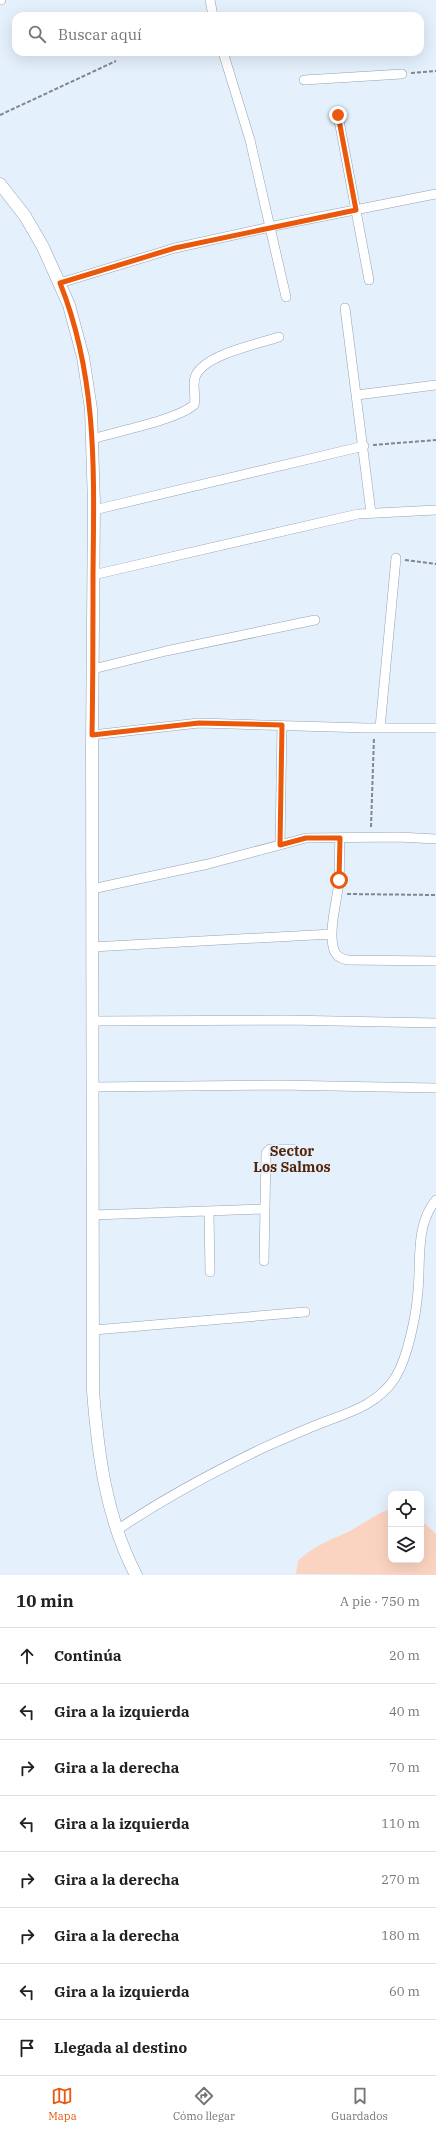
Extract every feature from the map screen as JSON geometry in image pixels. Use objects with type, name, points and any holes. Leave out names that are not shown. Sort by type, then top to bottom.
[{"type":"street","points":[[210,0],[212,12]]},
{"type":"street","points":[[224,56],[250,140],[286,297]]},
{"type":"street","points":[[304,80],[402,74]]},
{"type":"street","points":[[338,115],[369,280]]},
{"type":"street","points":[[0,184],[34,231],[60,283],[75,324],[83,357],[89,395],[94,510],[92,735],[93,1391],[96,1433],[104,1485],[117,1530],[136,1575]]},
{"type":"street","points":[[60,283],[175,248],[270,227],[436,194]]},
{"type":"street","points":[[345,308],[364,446],[371,512]]},
{"type":"street","points":[[92,438],[188,410],[194,405],[195,376],[200,369],[219,357],[279,337]]},
{"type":"street","points":[[357,395],[436,385]]},
{"type":"street","points":[[94,510],[364,446]]},
{"type":"street","points":[[93,575],[292,527],[371,512],[436,510]]},
{"type":"street","points":[[377,728],[396,558]]},
{"type":"street","points":[[93,669],[166,651],[315,620]]},
{"type":"street","points":[[92,735],[199,723],[377,728],[436,728]]},
{"type":"street","points":[[280,845],[282,725]]},
{"type":"street","points":[[92,889],[208,864],[306,838],[370,837],[436,839]]},
{"type":"street","points":[[340,838],[337,894],[332,934],[334,950],[340,958],[348,960],[436,961]]},
{"type":"street","points":[[92,947],[332,934]]},
{"type":"street","points":[[93,1021],[286,1020],[436,1023]]},
{"type":"street","points":[[93,1087],[279,1084],[436,1088]]},
{"type":"street","points":[[264,1262],[266,1153],[270,1150],[295,1149]]},
{"type":"street","points":[[117,1530],[168,1498],[240,1460],[284,1439],[364,1407],[388,1386],[395,1378],[402,1362],[410,1336],[418,1292],[423,1226],[427,1214],[436,1200]]},
{"type":"street","points":[[93,1215],[264,1209]]},
{"type":"street","points":[[209,1211],[210,1272]]},
{"type":"street","points":[[94,1330],[305,1312]]},
{"type":"path","points":[[0,115],[116,60]]},
{"type":"path","points":[[402,74],[436,71]]},
{"type":"path","points":[[364,446],[436,440]]},
{"type":"path","points":[[396,558],[436,564]]},
{"type":"path","points":[[370,837],[377,728]]},
{"type":"path","points":[[337,894],[436,895]]},
{"type":"shaded area","points":[[388,1510],[388,1563],[424,1563],[424,1523],[436,1534],[436,1575],[296,1574],[298,1561],[312,1550]]},
{"type":"district","name":"Sector Los Salmos","points":[[292,1160]]},
{"type":"route","points":[[338,115],[356,210],[175,248],[60,283],[75,324],[86,372],[91,409],[94,504],[92,735],[199,723],[282,725],[280,845],[306,838],[340,838],[339,880]]}]
